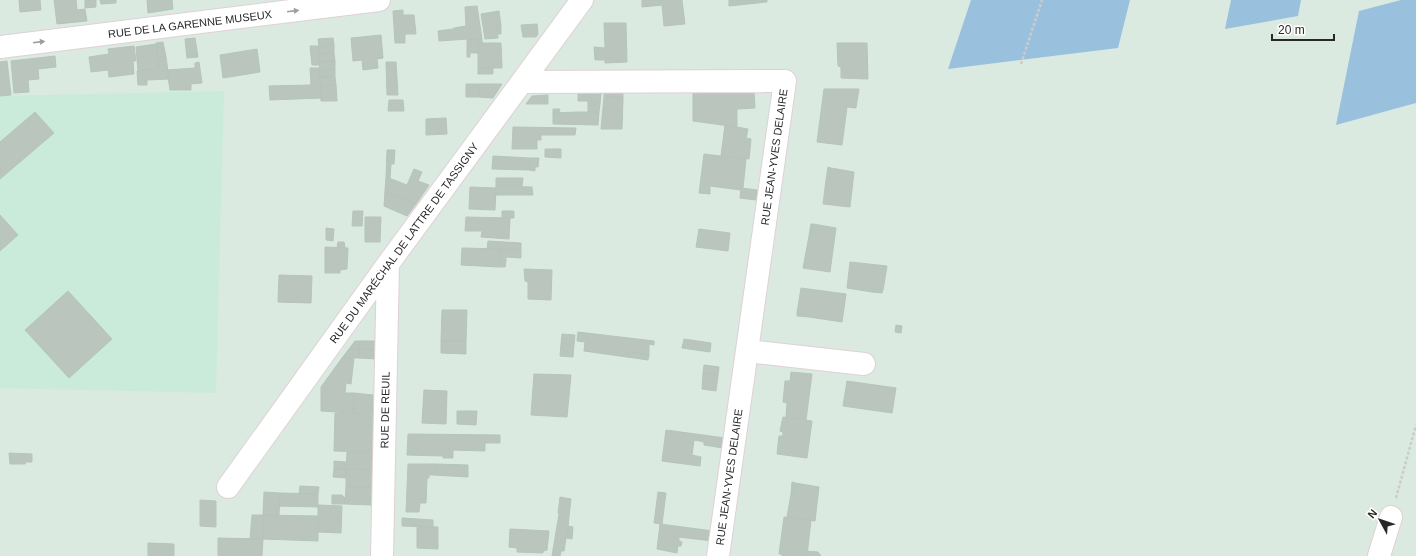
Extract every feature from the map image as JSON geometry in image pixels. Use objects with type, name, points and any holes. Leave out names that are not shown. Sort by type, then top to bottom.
[{"type":"street","name":"RUE DE LA GARENNE MUSEUX","points":[[0,47],[379,0]]},
{"type":"street","name":"RUE DU MARÉCHAL DE LATTRE DE TASSIGNY","points":[[228,487],[388,264],[582,0]]},
{"type":"street","name":"RUE JEAN-YVES DELAIRE","points":[[522,82],[784,81],[718,556]]},
{"type":"street","name":"RUE DE REUIL","points":[[382,556],[388,264]]},
{"type":"street","points":[[747,351],[864,364]]},
{"type":"street","points":[[1379,556],[1391,517]]},
{"type":"path","points":[[1021,64],[1042,0]]},
{"type":"path","points":[[1391,517],[1416,425]]},
{"type":"shaded area","points":[[971,0],[1130,0],[1118,48],[948,69]]},
{"type":"shaded area","points":[[1231,0],[1301,0],[1298,16],[1225,29]]},
{"type":"shaded area","points":[[1401,0],[1416,0],[1416,103],[1336,125],[1359,11]]},
{"type":"shaded area","points":[[224,91],[216,393],[0,388],[0,96]]},
{"type":"building","points":[[19,0],[40,0],[41,10],[20,12]]},
{"type":"building","points":[[54,0],[76,0],[77,10],[85,9],[87,21],[57,24]]},
{"type":"building","points":[[85,0],[96,0],[96,7],[85,8]]},
{"type":"building","points":[[100,0],[116,0],[116,3],[101,4]]},
{"type":"building","points":[[147,0],[172,0],[173,9],[148,13]]},
{"type":"building","points":[[642,0],[682,0],[685,24],[664,26],[662,5],[642,7]]},
{"type":"building","points":[[729,0],[767,0],[767,2],[729,6]]},
{"type":"building","points":[[477,6],[482,39],[439,41],[438,31],[466,26],[465,7]]},
{"type":"building","points":[[403,10],[403,15],[414,15],[416,34],[405,34],[405,43],[395,43],[393,11]]},
{"type":"building","points":[[499,11],[501,26],[497,26],[498,38],[485,39],[481,14]]},
{"type":"building","points":[[604,23],[626,23],[627,62],[605,63],[605,60],[595,60],[594,47],[605,48]]},
{"type":"building","points":[[537,24],[538,34],[536,37],[523,37],[521,25]]},
{"type":"building","points":[[497,26],[501,26],[501,34],[498,34]]},
{"type":"building","points":[[381,35],[383,58],[377,59],[378,68],[363,70],[362,60],[353,61],[351,38]]},
{"type":"building","points":[[195,38],[198,57],[187,58],[185,39]]},
{"type":"building","points":[[333,38],[334,45],[319,47],[318,39]]},
{"type":"building","points":[[482,39],[482,43],[478,43],[478,53],[470,53],[470,57],[467,57],[467,40]]},
{"type":"building","points":[[163,42],[166,57],[158,57],[156,43]]},
{"type":"building","points":[[478,43],[501,43],[502,68],[478,68]]},
{"type":"building","points":[[837,43],[867,43],[868,79],[841,78],[841,67],[838,66]]},
{"type":"building","points":[[156,44],[159,69],[138,71],[136,47]]},
{"type":"building","points":[[334,45],[334,53],[319,54],[319,47]]},
{"type":"building","points":[[134,46],[136,61],[133,61],[134,74],[109,77],[108,70],[91,72],[89,57],[109,54],[108,49]]},
{"type":"building","points":[[310,46],[319,46],[320,65],[312,65]]},
{"type":"building","points":[[257,49],[260,72],[223,78],[220,55]]},
{"type":"building","points":[[334,53],[335,61],[319,62],[319,54]]},
{"type":"building","points":[[55,56],[56,67],[38,69],[39,79],[28,80],[29,92],[14,93],[11,61]]},
{"type":"building","points":[[158,57],[166,57],[169,79],[147,80],[147,85],[138,85],[137,71],[159,69]]},
{"type":"building","points":[[7,61],[11,95],[0,96],[0,62]]},
{"type":"building","points":[[335,61],[335,69],[320,70],[319,62]]},
{"type":"building","points":[[199,62],[202,83],[191,84],[191,90],[170,90],[167,70],[195,68],[195,63]]},
{"type":"building","points":[[386,62],[396,62],[398,95],[387,95]]},
{"type":"building","points":[[310,68],[320,68],[321,98],[270,100],[269,86],[311,85]]},
{"type":"building","points":[[478,68],[493,68],[493,74],[478,74]]},
{"type":"building","points":[[335,69],[335,77],[320,77],[320,70]]},
{"type":"building","points":[[320,77],[335,77],[336,85],[320,86]]},
{"type":"building","points":[[466,84],[479,84],[479,97],[466,97]]},
{"type":"building","points":[[479,84],[502,84],[493,98],[479,97]]},
{"type":"building","points":[[336,85],[337,101],[321,101],[320,86]]},
{"type":"building","points":[[824,89],[859,89],[856,108],[847,107],[842,145],[817,142]]},
{"type":"building","points":[[754,91],[755,108],[737,109],[737,127],[693,121],[693,92]]},
{"type":"building","points":[[604,92],[616,93],[615,97],[604,97]]},
{"type":"building","points":[[601,93],[600,104],[588,104],[588,101],[578,101],[578,94]]},
{"type":"building","points":[[616,93],[623,93],[623,98],[615,97]]},
{"type":"building","points":[[548,95],[548,104],[526,104],[532,96]]},
{"type":"building","points":[[604,97],[623,98],[622,129],[601,129]]},
{"type":"building","points":[[389,100],[403,100],[404,111],[388,111]]},
{"type":"building","points":[[588,104],[600,104],[599,112],[588,112]]},
{"type":"building","points":[[553,109],[560,109],[559,113],[553,113]]},
{"type":"building","points":[[35,112],[54,133],[0,179],[0,142]]},
{"type":"building","points":[[599,112],[598,125],[553,124],[553,113]]},
{"type":"building","points":[[446,118],[447,134],[426,135],[426,119]]},
{"type":"building","points":[[725,125],[748,129],[746,138],[751,139],[749,159],[721,156]]},
{"type":"building","points":[[513,127],[576,128],[575,135],[541,135],[541,140],[537,140],[537,149],[512,149]]},
{"type":"building","points":[[545,149],[561,149],[561,158],[545,157]]},
{"type":"building","points":[[387,150],[395,150],[394,164],[391,164],[390,179],[386,177]]},
{"type":"building","points":[[704,154],[746,159],[743,188],[741,188],[741,190],[710,186],[710,194],[699,193]]},
{"type":"building","points":[[493,156],[530,158],[529,170],[492,169]]},
{"type":"building","points":[[530,158],[539,158],[538,167],[535,167],[535,171],[529,170]]},
{"type":"building","points":[[828,167],[831,168],[830,180],[826,180]]},
{"type":"building","points":[[831,168],[854,172],[850,207],[823,204],[826,180],[830,180]]},
{"type":"building","points":[[414,169],[422,172],[418,181],[429,185],[416,204],[385,191],[386,177],[407,185]]},
{"type":"building","points":[[496,178],[523,178],[522,186],[496,186]]},
{"type":"building","points":[[496,186],[532,187],[533,195],[495,195]]},
{"type":"building","points":[[470,187],[496,188],[495,210],[469,209]]},
{"type":"building","points":[[741,188],[757,190],[756,200],[740,198]]},
{"type":"building","points":[[385,191],[416,204],[407,216],[384,206]]},
{"type":"building","points":[[353,211],[363,211],[362,226],[352,226]]},
{"type":"building","points":[[502,211],[514,211],[514,218],[502,218]]},
{"type":"building","points":[[0,215],[18,235],[0,251]]},
{"type":"building","points":[[365,217],[381,217],[380,242],[365,242]]},
{"type":"building","points":[[466,217],[510,218],[509,239],[481,237],[482,231],[465,231]]},
{"type":"building","points":[[811,224],[813,224],[811,236],[809,236]]},
{"type":"building","points":[[813,224],[836,228],[830,272],[803,268],[809,236],[811,236]]},
{"type":"building","points":[[326,228],[334,229],[333,241],[326,240]]},
{"type":"building","points":[[699,229],[730,233],[728,251],[696,247]]},
{"type":"building","points":[[488,241],[521,243],[521,250],[487,249]]},
{"type":"building","points":[[338,242],[344,242],[345,248],[337,248]]},
{"type":"building","points":[[325,247],[348,248],[347,269],[340,270],[340,273],[325,273]]},
{"type":"building","points":[[462,248],[500,249],[499,267],[461,265]]},
{"type":"building","points":[[500,249],[521,250],[521,258],[506,257],[506,261],[500,261]]},
{"type":"building","points":[[500,261],[506,261],[505,267],[499,267]]},
{"type":"building","points":[[850,262],[887,266],[883,290],[872,289],[872,292],[847,288]]},
{"type":"building","points":[[524,269],[552,270],[551,300],[528,299],[528,282],[525,281]]},
{"type":"building","points":[[279,275],[312,276],[311,303],[278,302]]},
{"type":"building","points":[[801,288],[846,294],[842,322],[809,317],[810,315],[797,313]]},
{"type":"building","points":[[872,289],[883,290],[882,293],[872,292]]},
{"type":"building","points":[[68,291],[112,339],[69,378],[25,330]]},
{"type":"building","points":[[442,310],[467,310],[466,341],[441,341]]},
{"type":"building","points":[[797,313],[810,315],[809,317],[797,316]]},
{"type":"building","points":[[896,325],[902,326],[901,333],[895,332]]},
{"type":"building","points":[[578,332],[654,341],[654,345],[649,344],[649,355],[628,351],[627,357],[584,351],[585,342],[577,341]]},
{"type":"building","points":[[562,334],[575,335],[574,344],[561,344]]},
{"type":"building","points":[[684,339],[711,343],[710,352],[682,348]]},
{"type":"building","points":[[355,341],[359,341],[359,349],[349,349]]},
{"type":"building","points":[[359,341],[378,341],[377,350],[359,349]]},
{"type":"building","points":[[441,341],[466,341],[466,354],[441,353]]},
{"type":"building","points":[[561,344],[574,344],[573,357],[560,356]]},
{"type":"building","points":[[349,349],[359,349],[359,358],[342,358]]},
{"type":"building","points":[[359,349],[377,350],[377,359],[359,358]]},
{"type":"building","points":[[628,351],[649,355],[648,360],[627,357]]},
{"type":"building","points":[[342,358],[354,358],[351,384],[346,383],[345,393],[354,393],[353,413],[321,411],[321,387]]},
{"type":"building","points":[[704,365],[719,367],[718,375],[703,373]]},
{"type":"building","points":[[791,372],[812,374],[806,420],[786,417],[787,403],[783,402],[785,381],[790,381]]},
{"type":"building","points":[[703,373],[718,375],[716,391],[702,389]]},
{"type":"building","points":[[534,374],[571,375],[567,417],[531,415]]},
{"type":"building","points":[[847,381],[896,388],[892,413],[843,406]]},
{"type":"building","points":[[424,390],[447,391],[446,424],[422,423]]},
{"type":"building","points":[[354,393],[373,395],[373,413],[353,413]]},
{"type":"building","points":[[457,411],[477,411],[476,425],[457,424]]},
{"type":"building","points":[[335,413],[376,414],[374,452],[334,451]]},
{"type":"building","points":[[783,417],[812,421],[807,458],[777,454],[779,436],[783,436],[783,432],[780,431]]},
{"type":"building","points":[[666,430],[725,438],[723,448],[704,445],[704,442],[694,440],[692,455],[701,457],[700,466],[662,461]]},
{"type":"building","points":[[408,434],[500,435],[500,443],[485,443],[485,451],[453,450],[453,458],[443,458],[443,456],[407,455]]},
{"type":"building","points":[[347,452],[374,452],[374,470],[346,469]]},
{"type":"building","points":[[9,453],[32,454],[32,462],[26,462],[25,464],[10,464]]},
{"type":"building","points":[[334,461],[346,462],[346,469],[334,469]]},
{"type":"building","points":[[408,464],[435,464],[434,475],[429,475],[429,478],[427,478],[426,503],[420,503],[419,512],[406,512]]},
{"type":"building","points":[[435,464],[468,465],[468,477],[434,475]]},
{"type":"building","points":[[334,469],[346,469],[346,478],[333,477]]},
{"type":"building","points":[[346,469],[374,470],[373,487],[346,487]]},
{"type":"building","points":[[792,482],[795,483],[794,494],[791,494]]},
{"type":"building","points":[[795,483],[819,487],[815,521],[787,517],[791,494],[794,494]]},
{"type":"building","points":[[300,486],[319,487],[318,494],[299,494]]},
{"type":"building","points":[[346,487],[373,487],[372,505],[345,504]]},
{"type":"building","points":[[264,492],[280,493],[279,515],[263,515]]},
{"type":"building","points":[[658,492],[666,493],[662,524],[654,523]]},
{"type":"building","points":[[280,493],[318,494],[318,507],[279,506]]},
{"type":"building","points":[[332,495],[342,495],[345,498],[345,504],[332,504]]},
{"type":"building","points":[[560,497],[571,499],[568,526],[564,551],[561,551],[560,556],[552,556],[559,514]]},
{"type":"building","points":[[200,500],[216,501],[216,527],[200,526]]},
{"type":"building","points":[[318,505],[342,506],[341,533],[318,532]]},
{"type":"building","points":[[252,515],[263,515],[263,539],[250,539]]},
{"type":"building","points":[[263,515],[318,516],[318,541],[263,539]]},
{"type":"building","points":[[784,517],[811,520],[807,556],[782,556],[782,554],[779,554]]},
{"type":"building","points":[[402,518],[433,520],[433,527],[402,526]]},
{"type":"building","points":[[660,524],[713,531],[712,541],[679,537],[679,541],[682,542],[681,546],[678,546],[677,553],[657,549]]},
{"type":"building","points":[[417,526],[438,527],[438,549],[417,548]]},
{"type":"building","points":[[568,526],[573,527],[572,539],[566,538]]},
{"type":"building","points":[[510,529],[549,531],[547,550],[543,551],[543,553],[517,552],[517,548],[509,547]]},
{"type":"building","points":[[218,538],[263,539],[262,556],[218,556]]},
{"type":"building","points":[[148,543],[174,544],[174,556],[148,556]]},
{"type":"building","points":[[807,551],[818,552],[821,556],[807,556]]}]
